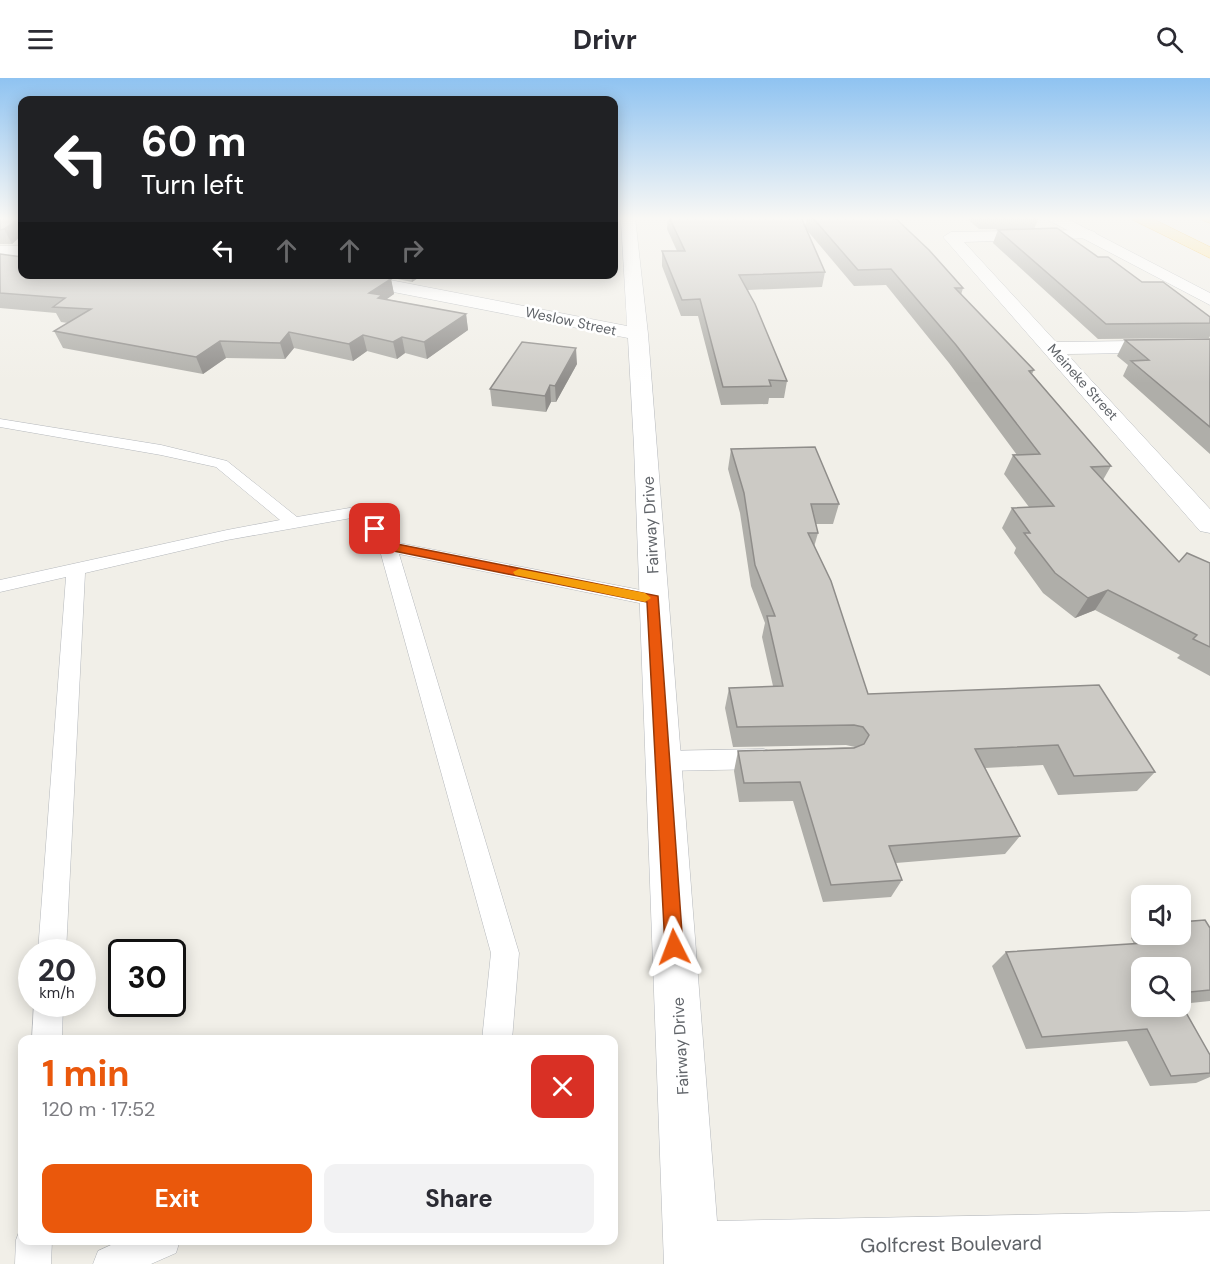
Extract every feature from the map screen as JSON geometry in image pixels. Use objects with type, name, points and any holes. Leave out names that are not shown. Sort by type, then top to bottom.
[{"type":"street","name":"Fairway Drive","points":[[633,272],[692,1256]]},
{"type":"street","name":"Meineke Street","points":[[984,272],[1210,525]]},
{"type":"street","points":[[1159,272],[1210,300]]},
{"type":"street","name":"Weslow Street","points":[[355,279],[638,334]]},
{"type":"street","points":[[1053,348],[1210,346]]},
{"type":"street","name":"Golfcrest Boulevard","points":[[692,1256],[1210,1239]]},
{"type":"lane","points":[[0,423],[161,450],[221,464],[294,523]]},
{"type":"lane","points":[[0,586],[227,535],[361,511],[388,546],[505,953],[498,1035]]},
{"type":"lane","points":[[388,546],[654,599]]},
{"type":"lane","points":[[53,939],[76,569]]},
{"type":"lane","points":[[663,761],[789,758]]},
{"type":"lane","points":[[47,1035],[48,1017]]},
{"type":"lane","points":[[33,1264],[34,1245]]},
{"type":"lane","points":[[111,1264],[152,1245]]},
{"type":"building","points":[[0,272],[18,272],[18,279],[391,279],[369,293],[382,295],[378,298],[466,314],[424,342],[402,337],[393,342],[363,335],[349,344],[289,332],[280,343],[220,341],[196,357],[54,331],[91,309],[53,307],[65,298],[0,293]]},
{"type":"building","points":[[671,272],[815,272],[739,275],[755,304],[787,381],[769,380],[771,386],[723,387],[700,299],[682,300]]},
{"type":"building","points":[[894,272],[949,272],[963,288],[955,288],[1034,370],[1029,371],[1111,466],[1091,467],[1179,562],[1187,553],[1210,563],[1210,647],[1193,639],[1197,635],[1108,590],[1088,598],[1055,573],[1024,533],[1030,533],[1012,508],[1054,506],[1013,455],[1040,454],[956,345]]},
{"type":"building","points":[[1047,272],[1129,272],[1142,282],[1163,282],[1210,317],[1210,323],[1106,324]]},
{"type":"building","points":[[1210,339],[1210,427],[1131,361],[1149,360],[1125,340]]},
{"type":"building","points":[[522,342],[576,348],[555,386],[550,385],[545,396],[490,389]]},
{"type":"building","points":[[815,447],[839,504],[811,504],[818,533],[808,533],[831,581],[868,694],[1099,685],[1155,772],[1074,776],[1058,745],[975,749],[1020,836],[889,846],[902,880],[831,885],[800,782],[744,783],[738,751],[854,748],[864,744],[869,735],[863,727],[854,725],[737,727],[729,688],[783,686],[767,616],[775,616],[755,565],[744,493],[731,449]]},
{"type":"building","points":[[1205,920],[1210,928],[1210,990],[1191,992],[1191,957],[1131,957],[1131,1017],[1188,1017],[1210,1055],[1210,1073],[1171,1076],[1147,1029],[1042,1037],[1006,952],[1131,944],[1191,945],[1191,921]]},
{"type":"slow traffic","points":[[519,572],[645,598]]},
{"type":"route","points":[[375,529],[388,546],[654,599],[674,947]]}]
